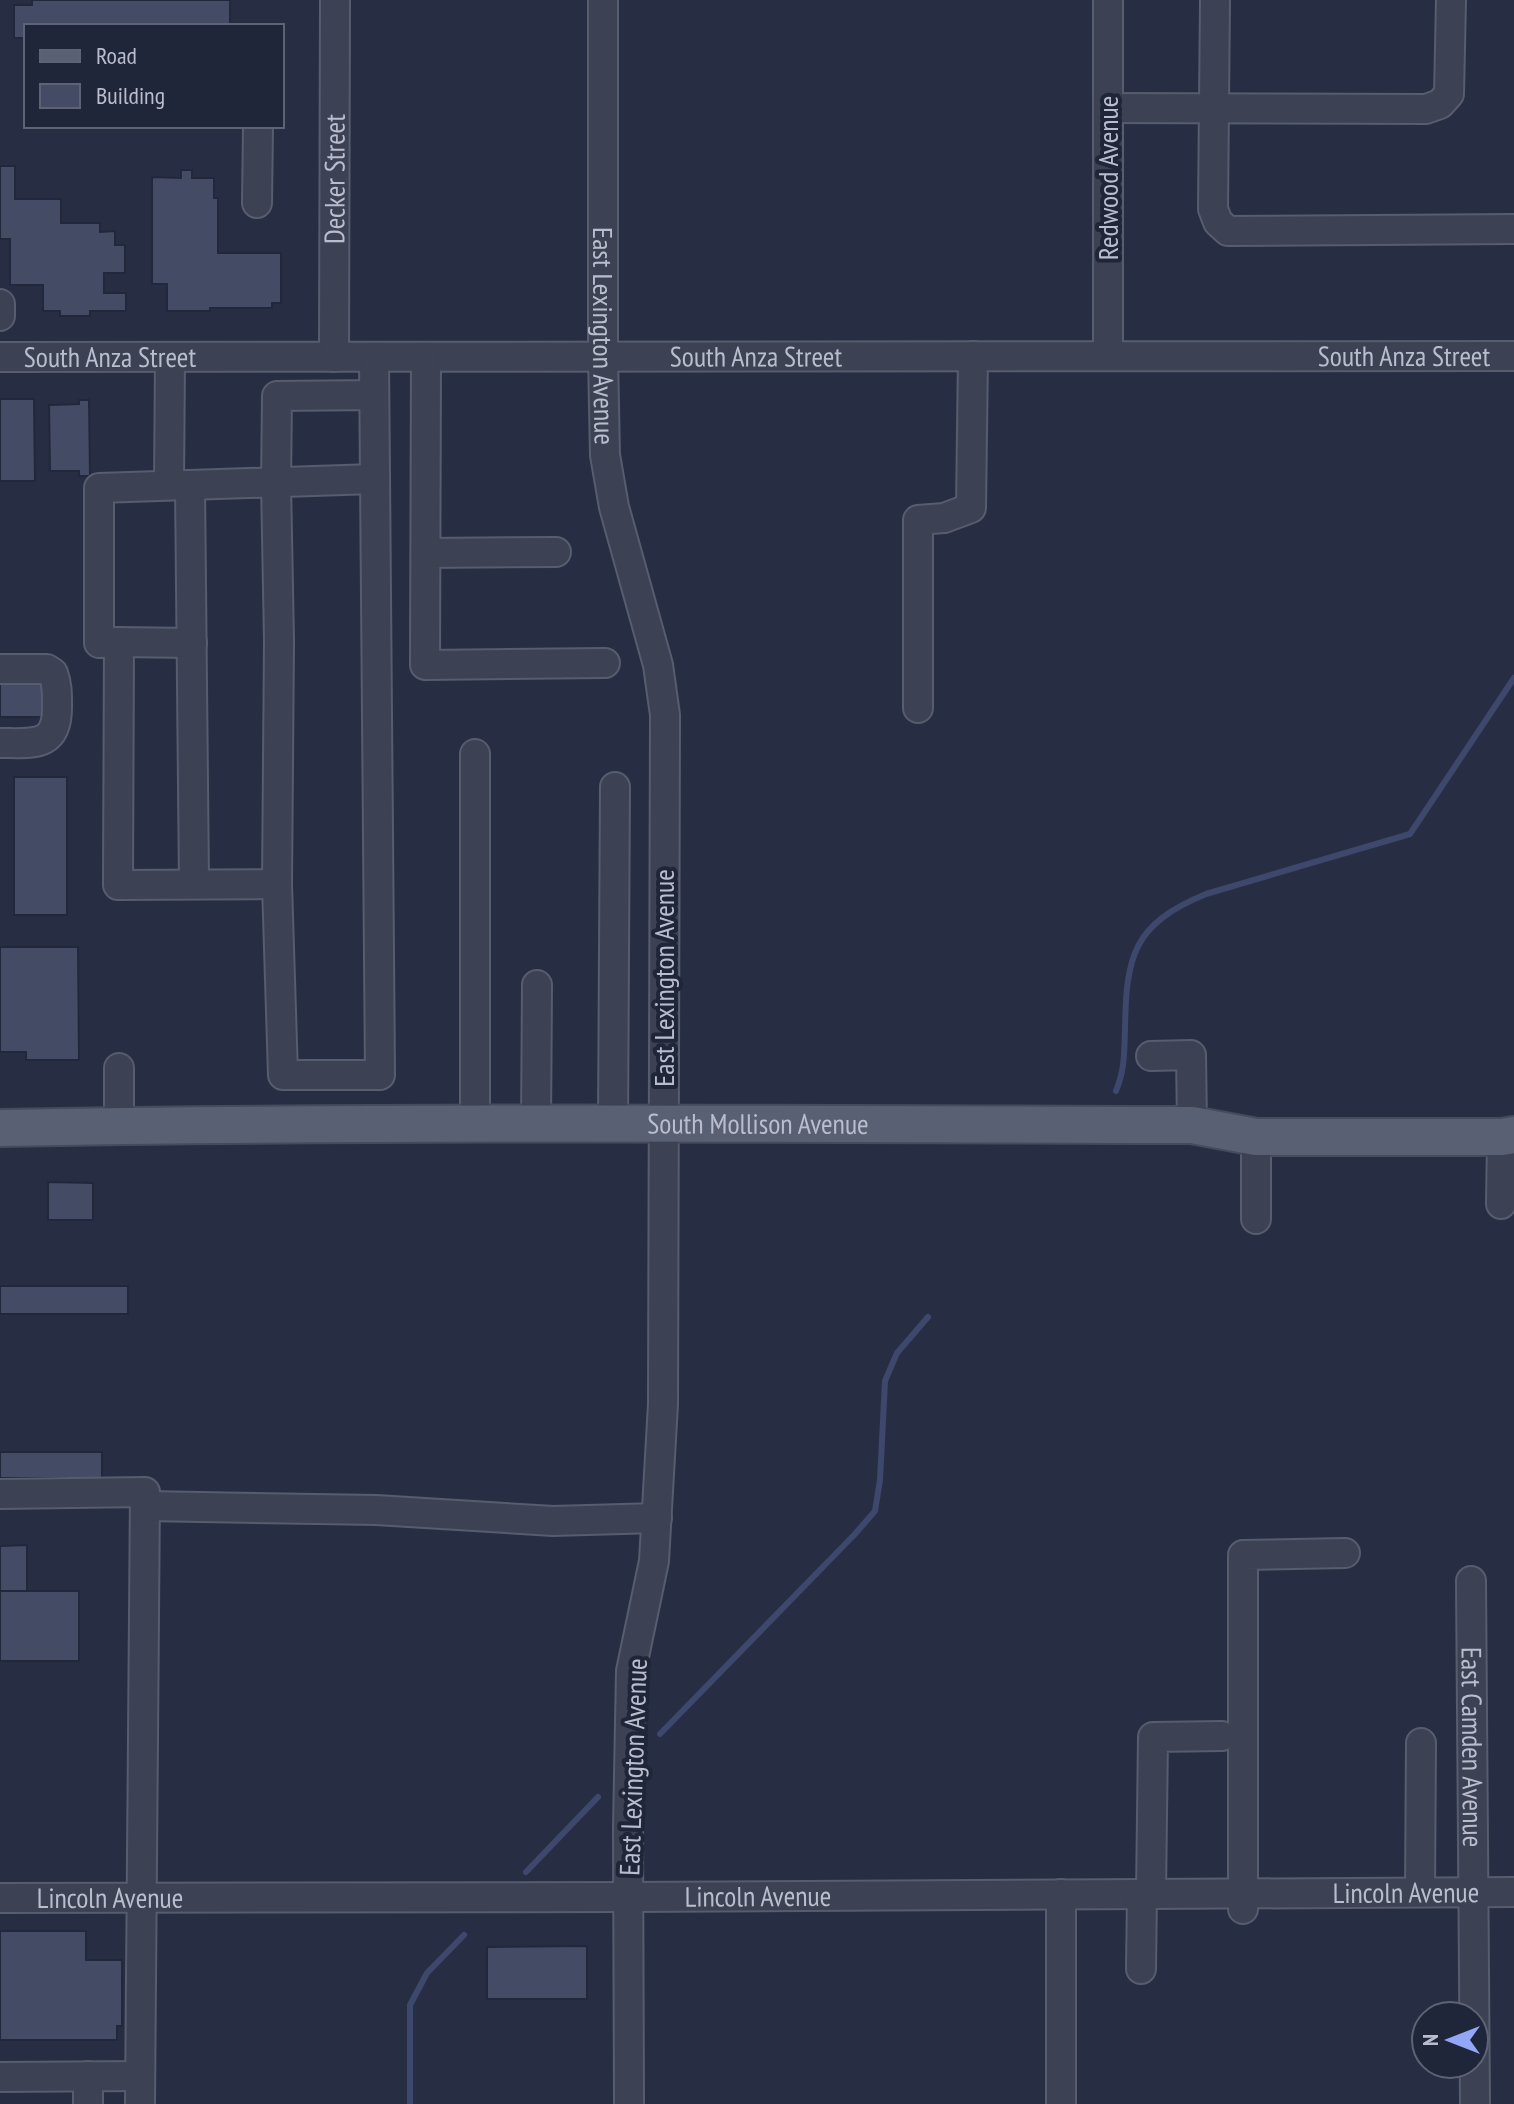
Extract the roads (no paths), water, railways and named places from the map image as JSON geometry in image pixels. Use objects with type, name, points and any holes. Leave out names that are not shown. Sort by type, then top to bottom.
[{"type":"main road","name":"South Mollison Avenue","points":[[0,1128],[613,1123],[1192,1125],[1256,1137],[1508,1136]]},
{"type":"street","name":"Decker Street","points":[[334,357],[335,0]]},
{"type":"street","name":"East Lexington Avenue","points":[[603,0],[605,455],[614,507],[658,665],[665,715],[663,1404],[654,1561],[631,1671],[629,2104]]},
{"type":"street","name":"Redwood Avenue","points":[[1108,0],[1108,356]]},
{"type":"street","points":[[1215,0],[1213,209],[1218,222],[1228,231],[1514,229]]},
{"type":"street","points":[[1108,108],[1426,109],[1440,104],[1449,94],[1451,0]]},
{"type":"street","points":[[257,203],[258,128]]},
{"type":"street","points":[[0,304],[0,316]]},
{"type":"street","points":[[918,708],[918,520],[944,518],[971,508],[973,356]]},
{"type":"street","name":"South Anza Street","points":[[0,357],[1514,356]]},
{"type":"street","points":[[170,357],[192,643],[194,884]]},
{"type":"street","points":[[374,357],[380,1075],[283,1075],[277,884],[277,396],[374,395]]},
{"type":"street","points":[[426,357],[425,665],[605,663]]},
{"type":"street","points":[[192,643],[99,643],[99,488],[374,479]]},
{"type":"street","points":[[426,553],[556,552]]},
{"type":"street","points":[[119,642],[118,885],[277,884]]},
{"type":"street","points":[[0,669],[47,669],[53,673],[57,683],[57,715],[54,730],[48,737],[28,743],[0,743]]},
{"type":"street","points":[[475,754],[475,1124]]},
{"type":"street","points":[[613,1123],[615,787]]},
{"type":"street","points":[[536,1124],[537,985]]},
{"type":"street","points":[[1151,1056],[1191,1055],[1192,1125]]},
{"type":"street","points":[[119,1068],[119,1126]]},
{"type":"street","points":[[1501,1204],[1508,1136]]},
{"type":"street","points":[[1256,1137],[1256,1219]]},
{"type":"street","points":[[0,1494],[145,1492],[140,2090],[88,2090],[0,2077]]},
{"type":"street","points":[[145,1506],[376,1510],[553,1521],[657,1518]]},
{"type":"street","points":[[1243,1901],[1243,1555],[1345,1553]]},
{"type":"street","name":"East Camden Avenue","points":[[1471,1581],[1475,2104]]},
{"type":"street","points":[[1141,1969],[1153,1737],[1222,1736]]},
{"type":"street","points":[[1420,1892],[1421,1743]]},
{"type":"street","name":"Lincoln Avenue","points":[[0,1898],[1146,1894],[1243,1901],[1420,1892],[1514,1892]]},
{"type":"street","points":[[1061,1894],[1061,2103]]},
{"type":"waterway","points":[[1116,1091],[1124,1061],[1126,1004],[1132,962],[1138,946],[1149,931],[1182,905],[1206,894],[1410,834],[1514,678]]},
{"type":"waterway","points":[[660,1734],[875,1511],[880,1480],[885,1381],[897,1353],[928,1317]]},
{"type":"waterway","points":[[526,1872],[598,1797]]},
{"type":"waterway","points":[[410,2104],[410,2005],[427,1973],[464,1935]]}]
